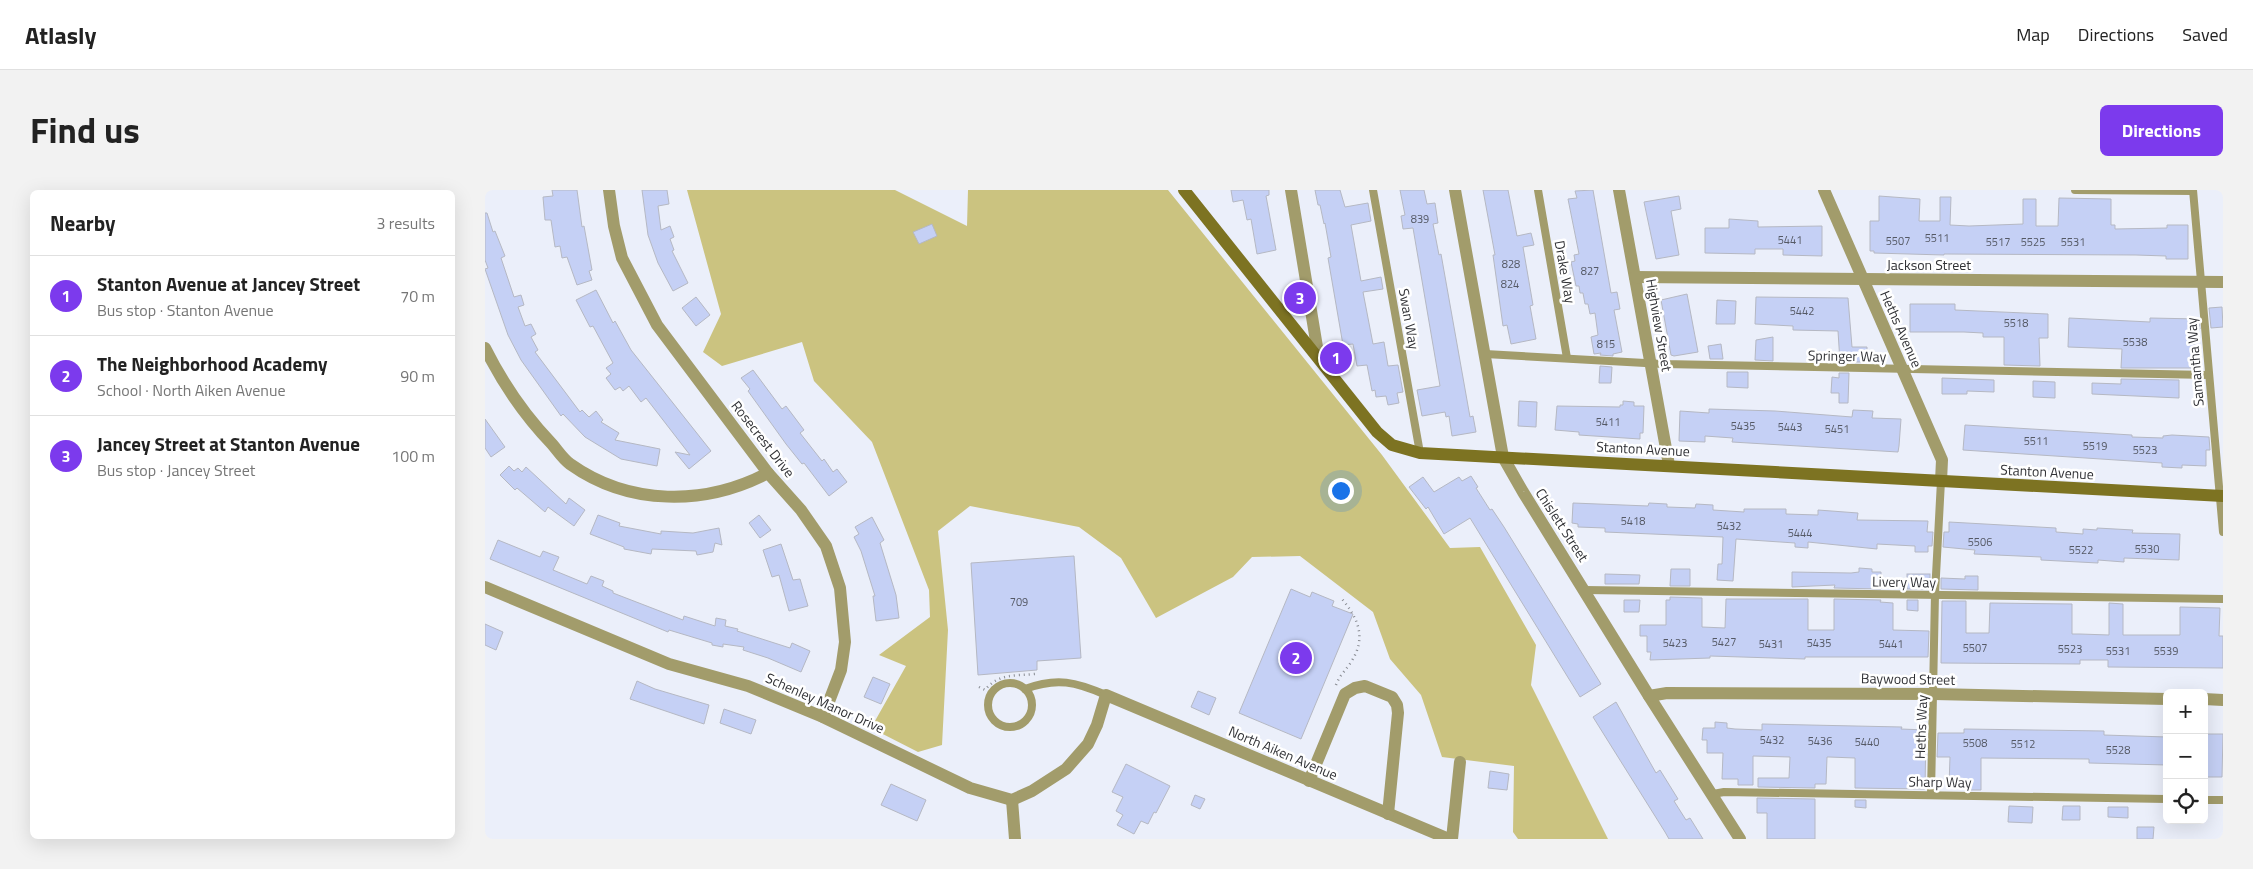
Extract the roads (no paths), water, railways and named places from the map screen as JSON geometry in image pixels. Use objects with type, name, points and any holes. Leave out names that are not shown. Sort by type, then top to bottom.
[{"type":"street","name":"Rosecrest Drive","points":[[609,190],[614,226],[622,258],[657,325],[768,473],[801,510],[826,546],[840,588],[845,642],[841,670],[823,717]]},
{"type":"street","name":"Stanton Avenue","points":[[1184,190],[1377,432],[1392,445],[1420,453],[2221,496]]},
{"type":"street","points":[[1291,190],[1319,359]]},
{"type":"street","name":"Chislett Street","points":[[1455,190],[1503,457],[1649,696],[1740,839]]},
{"type":"street","name":"Highview Street","points":[[1619,190],[1669,465]]},
{"type":"street","name":"Heths Avenue","points":[[1824,190],[1942,460],[1941,482]]},
{"type":"street","name":"Jackson Street","points":[[1635,277],[2223,282]]},
{"type":"street","points":[[485,348],[497,373],[527,419],[569,463],[603,482],[639,494],[669,498],[700,496],[726,490],[750,482],[768,473]]},
{"type":"street","name":"Schenley Manor Drive","points":[[485,587],[669,664],[748,686],[823,717],[970,788],[1012,800]]},
{"type":"street","points":[[1309,781],[1345,694],[1355,688],[1365,686],[1392,697],[1397,705],[1398,713],[1388,814]]},
{"type":"street","name":"Baywood Street","points":[[1649,696],[1667,693],[1934,694],[2163,699]]},
{"type":"street","points":[[1015,839],[1012,800],[1033,791],[1066,769],[1088,744],[1097,725],[1106,696]]},
{"type":"street","name":"North Aiken Avenue","points":[[1106,696],[1450,839],[1460,762]]},
{"type":"street","points":[[2208,699],[2223,700]]},
{"type":"lane","name":"Swan Way","points":[[1373,190],[1420,453]]},
{"type":"lane","name":"Drake Way","points":[[1539,190],[1567,358]]},
{"type":"lane","points":[[2075,190],[2193,190]]},
{"type":"lane","name":"Samantha Way","points":[[2193,190],[2223,532]]},
{"type":"lane","name":"Springer Way","points":[[1485,354],[1650,364],[2209,375]]},
{"type":"lane","name":"Heths Way","points":[[1931,794],[1935,594],[1941,482]]},
{"type":"lane","name":"Livery Way","points":[[1585,590],[2223,599]]},
{"type":"lane","points":[[1025,689],[1030,694],[1032,708],[1026,721],[1020,725],[1007,727],[994,720],[988,707],[992,693],[1004,684],[1012,683],[1025,689],[1039,684],[1059,681],[1089,687],[1106,696]]},
{"type":"lane","name":"Sharp Way","points":[[1713,794],[1724,792],[1931,794],[2163,799]]},
{"type":"lane","points":[[2208,800],[2223,800]]},
{"type":"place","name":"Jancey Street at Stanton Avenue","points":[[1300,298]]},
{"type":"place","name":"Stanton Avenue at Jancey Street","points":[[1336,358]]},
{"type":"place","name":"The Neighborhood Academy","points":[[1296,658]]}]
